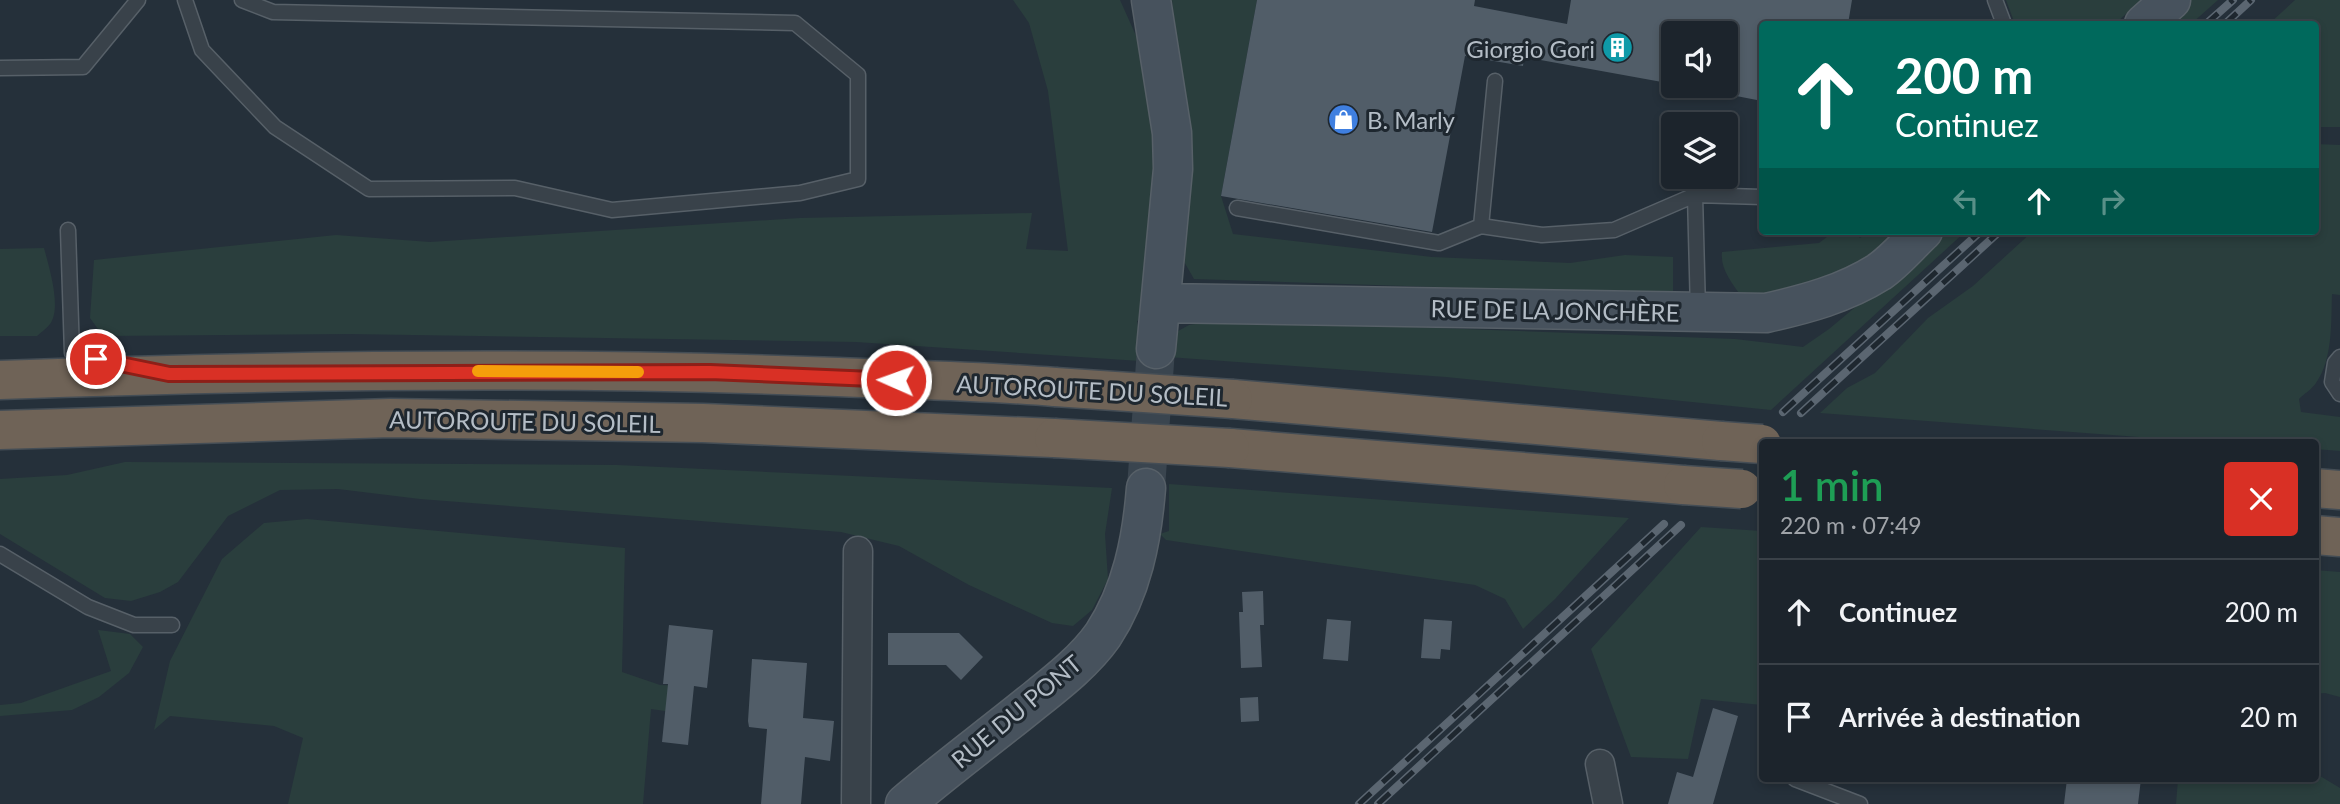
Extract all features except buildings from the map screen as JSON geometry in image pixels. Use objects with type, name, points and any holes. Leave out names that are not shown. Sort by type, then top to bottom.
[{"type":"highway","points":[[0,354],[72,353],[169,374]]},
{"type":"highway","name":"AUTOROUTE DU SOLEIL","points":[[0,380],[169,374],[710,372],[1055,387],[1233,399],[1759,444]]},
{"type":"highway","name":"AUTOROUTE DU SOLEIL","points":[[0,430],[391,418],[703,423],[1230,448],[1752,490]]},
{"type":"highway","points":[[2319,488],[2340,490]]},
{"type":"highway","points":[[2319,535],[2340,537]]},
{"type":"street","points":[[1130,0],[1146,39],[1172,133]]},
{"type":"street","points":[[1151,0],[1172,133],[1172,169],[1156,349]]},
{"type":"street","points":[[2147,21],[2171,0]]},
{"type":"street","name":"RUE DE LA JONCHÈRE","points":[[1162,303],[1766,313],[1808,304],[1842,292],[1881,271],[1919,235]]},
{"type":"street","name":"RUE DU PONT","points":[[905,804],[1064,676],[1102,635],[1123,594],[1134,564],[1142,529],[1146,488]]},
{"type":"street","points":[[856,804],[858,551]]},
{"type":"street","points":[[1600,764],[1608,804]]},
{"type":"lane","points":[[0,68],[83,67],[138,0]]},
{"type":"lane","points":[[185,0],[202,50],[275,127],[369,189],[515,188],[612,210],[800,193],[858,179],[858,75],[795,23],[273,12],[242,0]]},
{"type":"lane","points":[[1995,0],[2003,21]]},
{"type":"lane","points":[[1481,226],[1495,81]]},
{"type":"lane","points":[[1695,195],[1698,312]]},
{"type":"lane","points":[[1237,208],[1439,243],[1481,226],[1542,235],[1614,230],[1695,195],[1759,197]]},
{"type":"lane","points":[[68,230],[72,353]]},
{"type":"lane","points":[[2340,357],[2335,363],[2332,382],[2340,394]]},
{"type":"lane","points":[[0,554],[88,607],[134,625],[172,625]]},
{"type":"lane","points":[[1803,782],[1860,804]]},
{"type":"green space","points":[[1013,0],[1120,0],[1142,49],[1156,154],[1152,229],[1144,267],[1146,317],[1137,321],[1143,354],[1140,361],[856,342],[349,334],[103,336],[90,318],[94,260],[336,235],[430,242],[800,218],[1032,213],[1026,249],[1068,251],[1048,91],[1029,23]]},
{"type":"green space","points":[[1172,0],[1257,0],[1221,196],[1233,234],[1432,257],[1570,263],[1625,255],[1673,257],[1673,295],[1194,279],[1182,258],[1190,150]]},
{"type":"green space","points":[[2006,0],[2141,0],[2118,21],[2014,21]]},
{"type":"green space","points":[[2189,0],[2218,0],[2194,21],[2166,21]]},
{"type":"green space","points":[[2295,0],[2340,0],[2340,127],[2319,127],[2319,21],[2272,21]]},
{"type":"green space","points":[[2319,144],[2340,145],[2340,295],[2332,294],[2326,363],[2314,385],[2299,399],[2301,412],[2340,417],[2340,451],[2319,449],[2319,439],[2166,439],[1820,413],[1847,388],[1875,373],[1928,318],[1973,286],[2029,235],[2319,235]]},
{"type":"green space","points":[[1830,235],[1857,235],[1860,238],[1863,235],[1895,235],[1847,274],[1769,295],[1741,296],[1727,276],[1723,264],[1722,252],[1819,243]]},
{"type":"green space","points":[[1942,235],[1962,235],[1771,410],[1446,377],[1168,357],[1171,335],[1189,325],[1220,320],[1735,339],[1803,347],[1829,329]]},
{"type":"green space","points":[[44,248],[55,298],[50,324],[37,336],[0,336],[0,249]]},
{"type":"green space","points":[[125,462],[617,465],[1112,488],[1105,534],[1108,579],[1092,610],[1073,626],[1052,623],[969,585],[899,546],[841,532],[420,499],[338,489],[280,490],[228,516],[178,582],[160,592],[131,601],[105,598],[0,534],[0,479],[67,475]]},
{"type":"green space","points":[[1169,484],[1629,518],[1555,599],[1523,629],[1505,599],[1475,585],[1166,540],[1160,534],[1169,531]]},
{"type":"green space","points":[[307,519],[625,548],[622,672],[660,685],[689,686],[686,714],[651,709],[643,804],[288,804],[303,738],[274,726],[170,716],[154,730],[170,661],[222,559],[264,523]]},
{"type":"green space","points":[[1701,527],[1759,531],[1759,705],[1701,699],[1688,759],[1631,757],[1591,649]]},
{"type":"green space","points":[[2319,570],[2340,572],[2340,697],[2319,694]]},
{"type":"green space","points":[[98,630],[130,634],[143,647],[129,673],[99,697],[72,710],[0,716],[0,705],[21,703],[111,671]]},
{"type":"green space","points":[[2319,775],[2340,788],[2340,804],[2176,804],[2178,782],[2319,782]]},
{"type":"tunnel","points":[[1146,488],[1156,349]]},
{"type":"railway","points":[[2209,21],[2233,0]]},
{"type":"railway","points":[[2228,21],[2251,0]]},
{"type":"railway","points":[[1783,412],[1977,235]]},
{"type":"railway","points":[[1801,413],[1996,235]]},
{"type":"railway","points":[[1359,804],[1664,524]]},
{"type":"railway","points":[[1378,804],[1681,525]]},
{"type":"slow traffic","points":[[478,371],[638,372]]},
{"type":"place","name":"Giorgio Gori","points":[[1618,48]]},
{"type":"place","name":"B. Marly","points":[[1344,119]]},
{"type":"route","points":[[96,359],[169,374],[407,371],[710,372],[896,380]]}]
